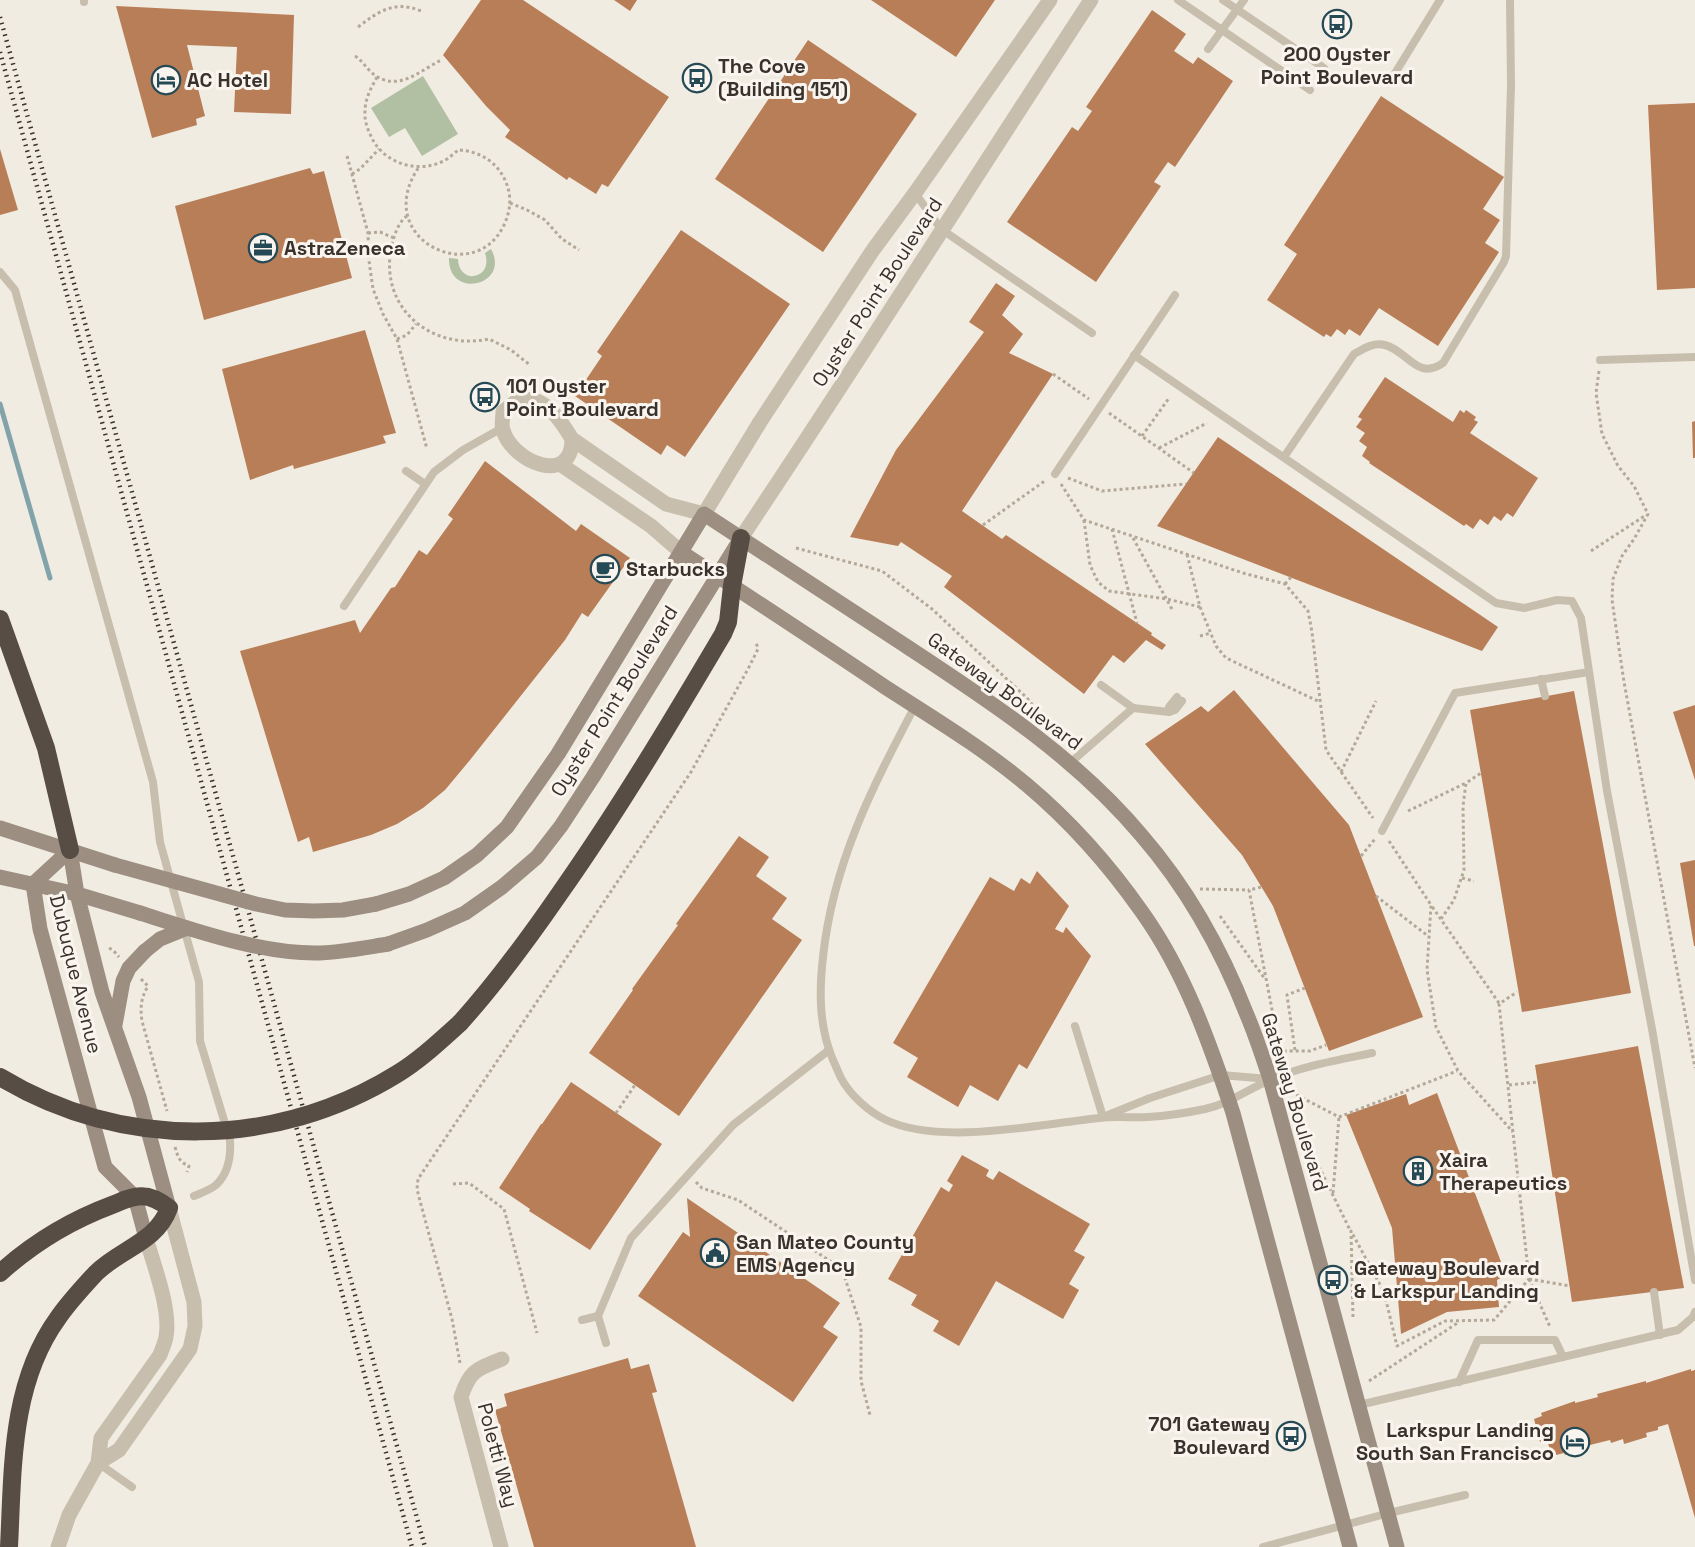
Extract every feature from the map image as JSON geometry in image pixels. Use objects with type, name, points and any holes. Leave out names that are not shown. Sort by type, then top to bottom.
[{"type":"highway","points":[[0,1077],[43,1100],[78,1113],[115,1123],[189,1132],[259,1127],[329,1108],[364,1092],[406,1068],[460,1023],[485,995],[532,933],[635,782],[723,634],[728,622],[725,581],[741,538]]},
{"type":"highway","points":[[0,619],[46,748],[70,850]]},
{"type":"highway","points":[[0,1273],[16,1259],[77,1221],[106,1207],[135,1197],[153,1198],[169,1208],[161,1225],[154,1233],[99,1271],[76,1295],[56,1320],[40,1348],[27,1383],[18,1418],[9,1547]]},
{"type":"main road","name":"Gateway Boulevard","points":[[704,514],[991,702],[1032,732],[1070,763],[1110,801],[1143,836],[1181,888],[1221,957],[1247,1014],[1270,1079],[1397,1547]]},
{"type":"main road","name":"Oyster Point Boulevard","points":[[0,828],[115,866],[285,910],[343,910],[376,904],[409,894],[444,878],[477,855],[507,827],[558,754],[704,514]]},
{"type":"main road","points":[[681,552],[915,706],[1026,784],[1068,822],[1108,865],[1144,914],[1176,968],[1221,1075],[1350,1547]]},
{"type":"main road","name":"Oyster Point Boulevard","points":[[0,877],[77,894],[187,928],[282,951],[314,953],[348,951],[388,944],[427,930],[465,913],[502,887],[537,857],[561,826],[725,581]]},
{"type":"main road","name":"Dubuque Avenue","points":[[70,850],[33,884],[40,929],[105,1167],[135,1197],[146,1238]]},
{"type":"main road","name":"Dubuque Avenue","points":[[70,850],[88,943],[102,992],[139,1096],[169,1208]]},
{"type":"main road","points":[[115,1025],[123,981],[129,968],[160,939],[187,928]]},
{"type":"street","name":"Oyster Point Boulevard","points":[[704,514],[760,422],[873,250],[1050,0]]},
{"type":"street","name":"Oyster Point Boulevard","points":[[741,538],[879,330],[941,229],[1091,0]]},
{"type":"street","points":[[572,439],[572,448],[568,457],[560,464],[550,466],[536,464],[520,456],[508,443],[501,428],[503,412],[513,403],[528,399],[541,404],[563,424],[572,439],[666,504],[704,514]]},
{"type":"street","points":[[560,464],[651,526],[681,552]]},
{"type":"street","name":"Dubuque Avenue","points":[[98,1463],[119,1450],[190,1349],[195,1326],[194,1302],[169,1208]]},
{"type":"street","name":"Dubuque Avenue","points":[[57,1547],[69,1515],[98,1463],[101,1438],[160,1355],[166,1339],[165,1308],[146,1238]]},
{"type":"street","name":"Poletti Way","points":[[501,1547],[461,1397],[466,1382],[476,1370],[502,1359]]},
{"type":"lane","points":[[1178,0],[1310,90]]},
{"type":"lane","points":[[1223,0],[1324,68]]},
{"type":"lane","points":[[1208,49],[1244,0]]},
{"type":"lane","points":[[1389,83],[1440,0]]},
{"type":"lane","points":[[1284,457],[1354,354],[1368,346],[1384,345],[1420,368],[1429,370],[1443,363],[1504,262],[1511,85],[1510,0]]},
{"type":"lane","points":[[915,193],[941,229],[1092,333]]},
{"type":"lane","points":[[0,273],[15,290],[51,413],[153,782],[160,842],[199,982],[200,1041],[230,1140],[231,1156],[227,1170],[216,1185],[194,1197]]},
{"type":"lane","points":[[1055,474],[1175,295]]},
{"type":"lane","points":[[1134,355],[1496,603],[1524,608],[1557,600],[1572,601],[1581,618],[1607,790],[1652,1029],[1695,1280]]},
{"type":"lane","points":[[1600,360],[1695,357]]},
{"type":"lane","points":[[344,606],[434,472],[463,450],[501,428]]},
{"type":"lane","points":[[406,471],[425,483]]},
{"type":"lane","points":[[1382,831],[1455,693],[1589,672]]},
{"type":"lane","points":[[1541,679],[1545,696]]},
{"type":"lane","points":[[1101,685],[1133,708],[1169,712],[1175,710],[1180,699]]},
{"type":"lane","points":[[915,706],[855,828],[837,878],[826,927],[819,986],[822,1019],[829,1050],[841,1079],[861,1102],[885,1119],[915,1129],[946,1132],[995,1130],[1103,1117],[1149,1117],[1206,1109],[1229,1102],[1270,1079],[1372,1053]]},
{"type":"lane","points":[[1070,763],[1133,708]]},
{"type":"lane","points":[[1075,1026],[1103,1117]]},
{"type":"lane","points":[[606,1342],[598,1316],[632,1238],[733,1125],[829,1050]]},
{"type":"lane","points":[[1103,1117],[1150,1098],[1221,1075],[1270,1079]]},
{"type":"lane","points":[[1654,1292],[1660,1335]]},
{"type":"lane","points":[[1359,1405],[1660,1335],[1678,1330],[1693,1317],[1695,1312]]},
{"type":"lane","points":[[582,1320],[598,1316]]},
{"type":"lane","points":[[1459,1382],[1478,1340],[1555,1340],[1563,1357]]},
{"type":"lane","points":[[98,1463],[132,1487]]},
{"type":"lane","points":[[1263,1547],[1345,1524],[1465,1496]]},
{"type":"path","points":[[358,27],[382,7],[396,3],[411,4],[422,11]]},
{"type":"path","points":[[355,56],[377,77],[401,81],[415,76],[441,60]]},
{"type":"path","points":[[377,77],[368,94],[364,112],[368,132],[379,149],[396,162],[419,167],[447,159],[458,150],[477,153],[491,161],[502,173],[508,187],[510,203],[508,218],[492,242],[479,250],[464,254],[449,254],[423,241],[413,229],[407,216],[406,203],[407,190],[419,167]]},
{"type":"path","points":[[352,174],[379,149]]},
{"type":"path","points":[[347,156],[368,233],[373,289],[383,314],[397,339],[427,449]]},
{"type":"path","points":[[510,203],[544,220],[562,239],[579,250]]},
{"type":"path","points":[[407,216],[393,238],[389,260],[391,281],[400,304],[416,324],[437,336],[454,341],[476,342],[489,339],[511,350],[530,365]]},
{"type":"path","points":[[368,233],[380,232],[393,238]]},
{"type":"path","points":[[397,339],[407,335],[416,324]]},
{"type":"path","points":[[1600,360],[1596,393],[1602,434],[1618,466],[1634,486],[1648,514]]},
{"type":"path","points":[[1053,374],[1194,472]]},
{"type":"path","points":[[1142,436],[1169,398]]},
{"type":"path","points":[[1159,448],[1207,423]]},
{"type":"path","points":[[1055,474],[1102,490],[1186,484]]},
{"type":"path","points":[[1055,474],[1084,520],[1090,565],[1098,582],[1109,591],[1167,599],[1200,607]]},
{"type":"path","points":[[983,525],[1055,474]]},
{"type":"path","points":[[1591,551],[1648,514]]},
{"type":"path","points":[[1648,514],[1622,556],[1613,579],[1612,600],[1624,682],[1695,1068]]},
{"type":"path","points":[[1084,520],[1243,573],[1285,584],[1308,611],[1326,750],[1499,1004],[1529,1279],[1555,1340]]},
{"type":"path","points":[[1112,530],[1137,623]]},
{"type":"path","points":[[1132,536],[1173,611]]},
{"type":"path","points":[[796,548],[882,571],[932,609],[1027,698],[1047,723]]},
{"type":"path","points":[[1187,554],[1200,607],[1216,646],[1226,658],[1320,702]]},
{"type":"path","points":[[1285,584],[1291,577]]},
{"type":"path","points":[[1200,636],[1211,633]]},
{"type":"path","points":[[466,1382],[452,1319],[417,1189],[418,1179],[691,772],[748,669],[758,649],[756,642]]},
{"type":"path","points":[[1341,772],[1376,701]]},
{"type":"path","points":[[1387,820],[1466,783],[1481,773]]},
{"type":"path","points":[[1441,919],[1455,900],[1464,870],[1463,806],[1466,783]]},
{"type":"path","points":[[1361,856],[1382,831]]},
{"type":"path","points":[[1462,878],[1474,881]]},
{"type":"path","points":[[1196,888],[1250,890],[1261,887]]},
{"type":"path","points":[[1250,890],[1280,1051],[1310,1051],[1326,1045]]},
{"type":"path","points":[[1376,896],[1428,936]]},
{"type":"path","points":[[1431,905],[1427,970],[1436,1027],[1458,1071],[1514,1133]]},
{"type":"path","points":[[1219,915],[1266,981]]},
{"type":"path","points":[[88,943],[113,950],[148,986],[142,996],[140,1007],[142,1021],[168,1112]]},
{"type":"path","points":[[1295,1050],[1287,995],[1305,988]]},
{"type":"path","points":[[1499,1004],[1517,992]]},
{"type":"path","points":[[1291,1092],[1339,1117],[1458,1071]]},
{"type":"path","points":[[1509,1085],[1538,1082]]},
{"type":"path","points":[[616,1113],[635,1085]]},
{"type":"path","points":[[1333,1193],[1339,1117]]},
{"type":"path","points":[[1301,1129],[1384,1292],[1397,1346],[1445,1321],[1494,1320],[1529,1279]]},
{"type":"path","points":[[175,1146],[181,1163],[189,1166],[187,1172]]},
{"type":"path","points":[[689,1175],[702,1188],[738,1200],[842,1269],[861,1327],[861,1381],[870,1415]]},
{"type":"path","points":[[453,1184],[469,1182],[504,1209],[537,1333]]},
{"type":"path","points":[[1351,1231],[1353,1318]]},
{"type":"path","points":[[1529,1279],[1570,1286]]},
{"type":"path","points":[[1367,1382],[1460,1321]]},
{"type":"green space","points":[[423,76],[458,134],[422,156],[405,128],[389,137],[371,108]]},
{"type":"green space","points":[[491,249],[495,262],[493,272],[486,279],[477,283],[467,283],[458,280],[451,271],[449,258],[458,259],[460,268],[469,276],[481,273],[485,269],[485,253]]},
{"type":"building","points":[[481,0],[523,0],[669,97],[608,187],[602,184],[596,194],[569,177],[567,180],[505,137],[510,130],[486,106],[443,55]]},
{"type":"building","points":[[614,0],[637,0],[630,11]]},
{"type":"building","points":[[871,0],[995,0],[956,57]]},
{"type":"building","name":"AC Hotel","points":[[116,6],[294,15],[291,114],[234,112],[237,47],[187,45],[205,116],[196,119],[197,125],[152,138]]},
{"type":"building","points":[[1152,10],[1186,34],[1174,51],[1193,64],[1198,57],[1233,81],[1175,167],[1168,162],[1154,182],[1161,186],[1096,282],[1007,222],[1072,127],[1078,131],[1092,111],[1086,107]]},
{"type":"building","points":[[808,40],[917,114],[823,252],[715,179]]},
{"type":"building","points":[[1381,96],[1504,177],[1483,209],[1500,220],[1485,243],[1499,252],[1438,346],[1379,308],[1360,336],[1349,329],[1345,335],[1337,329],[1331,337],[1326,334],[1324,337],[1267,300],[1297,254],[1284,245]]},
{"type":"building","points":[[1695,103],[1695,288],[1657,290],[1648,105]]},
{"type":"building","points":[[0,149],[18,210],[0,215]]},
{"type":"building","points":[[310,168],[313,174],[324,171],[352,278],[204,320],[175,206]]},
{"type":"building","points":[[681,230],[790,304],[685,457],[667,445],[661,455],[575,396],[602,356],[597,352]]},
{"type":"building","points":[[996,283],[1015,296],[1002,315],[1023,334],[1009,353],[1053,374],[962,511],[1002,539],[1006,535],[1152,633],[1151,635],[1166,645],[1162,650],[1146,640],[1124,663],[1113,655],[1084,694],[944,587],[952,576],[901,542],[898,546],[850,537],[896,450],[984,332],[969,322]]},
{"type":"building","points":[[365,330],[396,433],[383,436],[386,443],[294,469],[293,465],[250,480],[222,369]]},
{"type":"building","points":[[1385,377],[1453,422],[1460,410],[1464,413],[1466,410],[1476,417],[1474,420],[1478,422],[1470,433],[1538,478],[1513,517],[1507,513],[1501,521],[1494,516],[1488,525],[1480,519],[1473,529],[1466,524],[1464,526],[1369,463],[1362,456],[1367,447],[1359,441],[1365,433],[1356,427],[1362,419],[1358,417]]},
{"type":"building","points":[[1695,421],[1695,458],[1693,458],[1692,422]]},
{"type":"building","points":[[1218,437],[1498,627],[1482,651],[1157,526]]},
{"type":"building","points":[[485,461],[576,531],[581,524],[630,558],[588,617],[582,613],[565,640],[445,790],[423,808],[397,824],[371,835],[313,852],[309,837],[298,842],[240,651],[355,620],[360,633],[391,588],[395,587],[419,550],[427,555],[453,519],[448,515]]},
{"type":"building","points":[[1234,690],[1349,825],[1423,1017],[1329,1051],[1273,906],[1242,855],[1145,744],[1201,706],[1208,712]]},
{"type":"building","points":[[1574,691],[1631,993],[1522,1012],[1470,710]]},
{"type":"building","points":[[1695,705],[1695,780],[1673,712]]},
{"type":"building","points":[[739,836],[769,857],[756,876],[787,898],[772,919],[802,940],[679,1116],[589,1053]]},
{"type":"building","points":[[1695,860],[1695,946],[1694,946],[1680,863]]},
{"type":"building","points":[[1037,871],[1069,906],[1055,929],[1063,933],[1066,927],[1091,956],[1027,1069],[1019,1064],[998,1101],[970,1085],[958,1107],[907,1077],[918,1058],[893,1043],[990,877],[1014,891],[1021,878],[1030,884]]},
{"type":"building","points":[[1638,1046],[1684,1288],[1572,1302],[1535,1065]]},
{"type":"building","points":[[571,1082],[662,1144],[590,1250],[529,1211],[530,1209],[499,1188]]},
{"type":"building","name":"Xaira Therapeutics","points":[[1437,1093],[1506,1275],[1497,1280],[1499,1307],[1447,1312],[1401,1334],[1392,1228],[1346,1115],[1406,1094],[1409,1105]]},
{"type":"building","points":[[962,1155],[989,1170],[986,1176],[993,1180],[999,1171],[1090,1224],[1074,1251],[1085,1257],[1069,1284],[1079,1290],[1063,1319],[996,1281],[959,1346],[933,1331],[939,1321],[911,1305],[917,1295],[888,1279],[941,1187],[949,1192],[953,1185],[947,1181]]},
{"type":"building","points":[[687,1198],[840,1303],[823,1327],[838,1337],[793,1402],[638,1296],[683,1232],[690,1237]]},
{"type":"building","points":[[628,1358],[631,1369],[649,1364],[657,1392],[652,1393],[696,1547],[534,1547],[495,1410],[507,1406],[504,1394]]},
{"type":"building","name":"Larkspur Landing South San Francisco","points":[[1691,1369],[1691,1371],[1695,1370],[1695,1518],[1668,1424],[1646,1433],[1647,1437],[1624,1444],[1623,1439],[1611,1443],[1610,1440],[1586,1446],[1587,1449],[1565,1455],[1564,1453],[1552,1456],[1547,1440],[1540,1442],[1534,1419],[1542,1416],[1541,1413],[1575,1401],[1575,1403],[1598,1397],[1597,1394],[1646,1381],[1646,1383]]},
{"type":"building","points":[[1287,1426],[1290,1437],[1285,1438],[1282,1427]]},
{"type":"waterway","points":[[0,404],[50,578]]},
{"type":"railway","points":[[0,17],[425,1547]]},
{"type":"railway","points":[[0,52],[412,1547]]},
{"type":"place","name":"200 Oyster Point Boulevard","points":[[1337,24]]},
{"type":"place","name":"The Cove (Building 151)","points":[[697,78]]},
{"type":"place","name":"AC Hotel","points":[[166,80]]},
{"type":"place","name":"AstraZeneca","points":[[263,248]]},
{"type":"place","name":"101 Oyster Point Boulevard","points":[[485,397]]},
{"type":"place","name":"Starbucks","points":[[605,569]]},
{"type":"place","name":"Xaira Therapeutics","points":[[1418,1171]]},
{"type":"place","name":"San Mateo County EMS Agency","points":[[715,1253]]},
{"type":"place","name":"Gateway Boulevard & Larkspur Landing","points":[[1333,1280]]},
{"type":"place","name":"701 Gateway Boulevard","points":[[1291,1436]]},
{"type":"place","name":"Larkspur Landing South San Francisco","points":[[1575,1442]]}]
